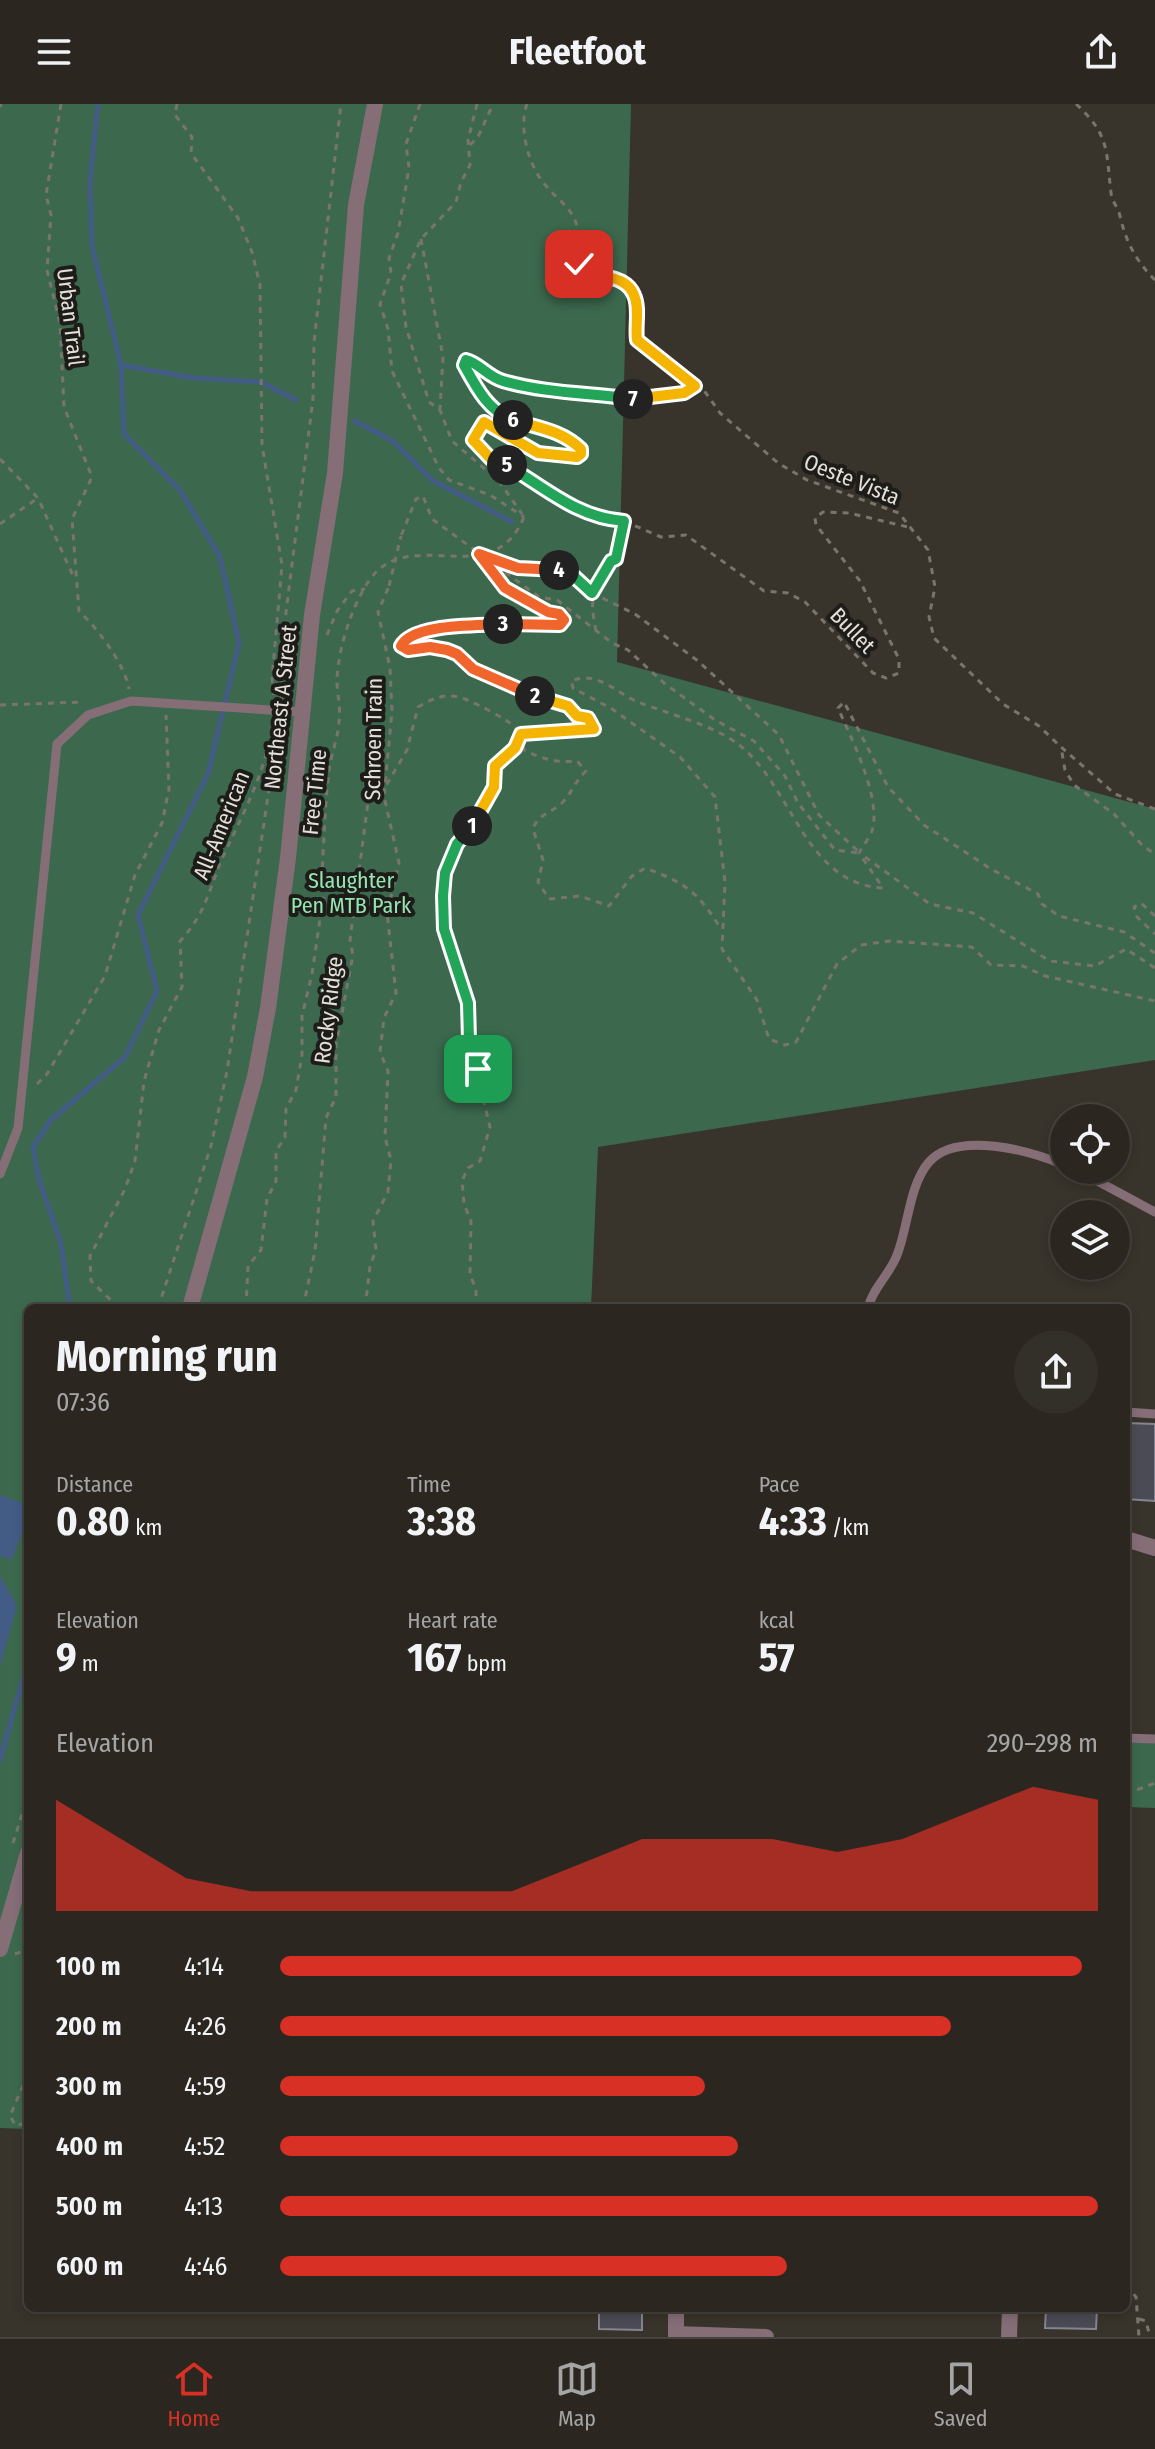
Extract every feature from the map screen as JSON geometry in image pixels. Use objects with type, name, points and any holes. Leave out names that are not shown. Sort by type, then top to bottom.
[{"type":"street","name":"Northeast A Street","points":[[191,1304],[261,1050],[288,858],[312,615],[335,473],[356,205],[375,104]]},
{"type":"street","points":[[1130,1540],[1155,1548]]},
{"type":"street","points":[[0,1949],[20,1849]]},
{"type":"street","points":[[676,2312],[676,2336],[766,2337]]},
{"type":"street","points":[[1009,2337],[1010,2312]]},
{"type":"lane","points":[[0,1174],[18,1128],[57,744],[88,715],[131,701],[302,712]]},
{"type":"lane","points":[[869,1304],[898,1254],[917,1188],[929,1162],[957,1147],[1002,1146],[1050,1161]]},
{"type":"lane","points":[[1103,1184],[1155,1212]]},
{"type":"lane","points":[[1130,1412],[1155,1414]]},
{"type":"lane","points":[[1130,1738],[1155,1739]]},
{"type":"path","name":"Urban Trail","points":[[61,104],[46,195],[51,215],[47,270],[60,323],[64,407],[92,477],[72,519],[79,611],[103,635],[114,660],[127,677],[131,701]]},
{"type":"path","name":"All-American","points":[[115,1304],[91,1281],[90,1256],[125,1189],[135,1161],[144,1081],[159,1030],[182,987],[180,941],[202,914],[216,872],[259,778],[274,710],[272,679],[282,565],[267,485],[262,431],[260,285],[252,252],[238,218],[191,153],[192,137],[175,115],[177,104]]},
{"type":"path","points":[[420,104],[406,144],[409,168],[398,233],[389,258],[391,273],[380,304],[388,329],[392,371],[439,468],[449,480],[490,495],[524,517]]},
{"type":"path","points":[[440,410],[429,402],[424,387],[406,327],[401,284],[421,239],[456,202],[461,182],[470,165],[469,146],[477,104]]},
{"type":"path","points":[[469,146],[478,137],[493,104]]},
{"type":"path","name":"Oeste Vista","points":[[527,104],[524,115],[531,162],[545,185],[574,217],[579,264],[590,273],[618,279],[630,289],[637,306],[637,340],[703,389],[720,413],[778,463],[807,480],[899,513],[928,550],[933,570],[934,598],[929,617],[934,638],[1003,704],[1039,726],[1115,794],[1155,809]]},
{"type":"path","points":[[1076,104],[1101,132],[1109,152],[1112,198],[1121,227],[1134,256],[1155,280]]},
{"type":"path","points":[[421,239],[443,357],[440,410],[452,441],[499,481],[512,495],[524,517]]},
{"type":"path","points":[[596,631],[592,593],[611,561],[616,559],[624,521],[609,520],[560,501],[532,480],[481,451],[473,435],[484,422],[538,453],[577,457],[581,449],[556,431],[499,413],[479,394],[464,365],[466,360],[474,362],[489,376],[535,389],[633,399],[684,393],[695,386]]},
{"type":"path","points":[[0,459],[38,498],[76,581]]},
{"type":"path","name":"Schroen Train","points":[[365,1304],[370,1266],[376,1250],[373,1221],[388,1192],[391,1160],[385,1137],[388,1071],[380,1052],[384,1018],[396,993],[387,913],[399,863],[384,796],[387,784],[390,668],[378,612],[389,586],[401,536],[416,499],[423,496],[432,519],[481,555]]},
{"type":"path","points":[[0,524],[38,498]]},
{"type":"path","name":"Bullet","points":[[624,521],[661,537],[686,535],[764,591],[797,597],[873,673],[886,678],[899,673],[899,659],[860,581],[815,518],[823,512],[849,513],[913,528]]},
{"type":"path","points":[[481,555],[516,537],[524,517]]},
{"type":"path","name":"Free Time","points":[[246,1304],[248,1266],[261,1250],[267,1199],[276,1181],[276,1151],[285,1137],[286,1109],[296,1090],[300,1069],[302,1016],[312,974],[325,884],[322,873],[329,769],[340,721],[339,664],[365,589],[377,571],[406,557],[433,555],[459,559],[481,555]]},
{"type":"path","points":[[481,555],[518,568],[567,570],[592,593],[635,614],[698,661],[779,735],[819,815],[859,853],[930,904],[973,913],[1050,961],[1095,966],[1126,949],[1155,968]]},
{"type":"path","points":[[481,555],[539,597],[557,600],[596,631],[628,650],[664,683],[715,720],[754,741],[785,776],[804,813],[835,850],[859,853],[883,888],[844,879],[832,868],[805,838],[778,786],[739,745],[667,710],[635,701],[612,684],[579,678],[571,681],[573,688],[612,709],[680,757],[715,797],[724,861],[722,949],[757,1000],[769,1039],[785,1045],[796,1042],[837,964],[861,945],[890,941],[972,947],[991,965],[1023,966],[1045,976],[1155,1001]]},
{"type":"path","points":[[478,1304],[470,1275],[471,1221],[464,1204],[462,1181],[468,1168],[480,1161],[490,1127],[469,1040],[468,1003],[444,929],[445,873],[457,844],[474,825],[494,787],[495,766],[515,748],[521,734],[557,734],[577,729],[588,732],[594,729],[588,718],[577,716],[568,706],[524,693],[473,669],[457,654],[430,647],[408,650],[401,646],[407,638],[444,626],[519,622],[560,625],[564,620],[559,614],[548,612],[505,588],[492,575],[481,555]]},
{"type":"path","points":[[325,642],[337,611],[352,591],[365,589]]},
{"type":"path","name":"Rocky Ridge","points":[[304,1304],[315,1251],[326,1118],[336,1097],[336,1045],[353,955],[350,940],[368,802],[379,786],[387,784],[407,750],[418,707],[435,696],[475,700],[490,711],[507,717],[521,734],[524,750],[563,763],[577,761],[586,771],[575,781],[561,804],[536,821],[533,829],[543,860],[538,882],[549,899],[580,896],[609,906],[632,876],[645,868],[683,882],[701,897],[723,931]]},
{"type":"path","points":[[0,705],[87,702]]},
{"type":"path","points":[[859,853],[872,832],[874,816],[862,764],[838,708],[844,702],[888,787],[924,825],[991,869],[1038,894],[1042,904],[1059,916],[1124,932],[1155,953]]},
{"type":"path","points":[[21,1098],[47,1074],[105,976],[135,875],[162,823],[169,789],[165,703]]},
{"type":"path","points":[[1061,747],[1065,770],[1074,785],[1114,814],[1143,846],[1155,854]]},
{"type":"path","points":[[1155,916],[1141,903],[1134,907],[1137,917],[1155,934]]},
{"type":"path","points":[[1130,1792],[1155,1783]]},
{"type":"path","points":[[20,1849],[24,1822]]},
{"type":"path","points":[[24,2083],[10,2116],[16,2126],[24,2123]]},
{"type":"path","points":[[1130,2290],[1136,2297],[1139,2337]]},
{"type":"path","points":[[1139,2319],[1146,2321],[1150,2337]]},
{"type":"green space","name":"Slaughter Pen MTB Park","points":[[0,104],[631,104],[617,662],[1155,809],[1155,1060],[598,1147],[591,1304],[24,1304],[24,2129],[0,2128]]},
{"type":"green space","points":[[1130,1742],[1155,1743],[1155,1808],[1130,1807]]},
{"type":"water","points":[[0,1495],[24,1504],[24,1527],[12,1560],[0,1556]]},
{"type":"water","points":[[0,1576],[17,1605],[0,1667]]},
{"type":"building","points":[[1130,1423],[1155,1424],[1155,1501],[1130,1499]]},
{"type":"building","points":[[599,2312],[642,2312],[642,2330],[599,2329]]},
{"type":"building","points":[[1046,2312],[1097,2312],[1096,2329],[1045,2328]]},
{"type":"waterway","points":[[69,1304],[61,1243],[39,1180],[33,1147],[51,1120],[125,1057],[157,991],[138,915],[208,774],[239,643],[220,557],[180,490],[124,434],[121,365],[92,246],[90,182],[98,104]]},
{"type":"waterway","points":[[121,365],[194,378],[261,382],[296,400]]},
{"type":"waterway","points":[[355,421],[393,441],[432,480],[512,522]]},
{"type":"waterway","points":[[0,1760],[24,1674]]},
{"type":"route","points":[[478,1069],[469,1040],[468,1003],[444,929],[445,873],[457,844],[474,825],[494,787],[495,766],[515,748],[521,734],[557,734],[577,729],[588,732],[594,729],[594,724],[588,718],[577,716],[568,706],[524,693],[473,669],[457,654],[430,647],[408,650],[401,646],[407,638],[444,626],[519,622],[560,625],[564,620],[559,614],[548,612],[505,588],[492,575],[479,554],[518,568],[567,570],[592,593],[611,561],[616,559],[624,521],[609,520],[560,501],[532,480],[481,451],[473,435],[481,424],[489,422],[506,437],[529,445],[538,453],[577,457],[581,454],[581,449],[574,442],[556,431],[519,422],[499,413],[479,394],[464,365],[466,360],[474,362],[489,376],[535,389],[633,399],[673,391],[689,392],[695,386],[637,340],[634,293],[618,279],[590,273],[579,264]]}]
